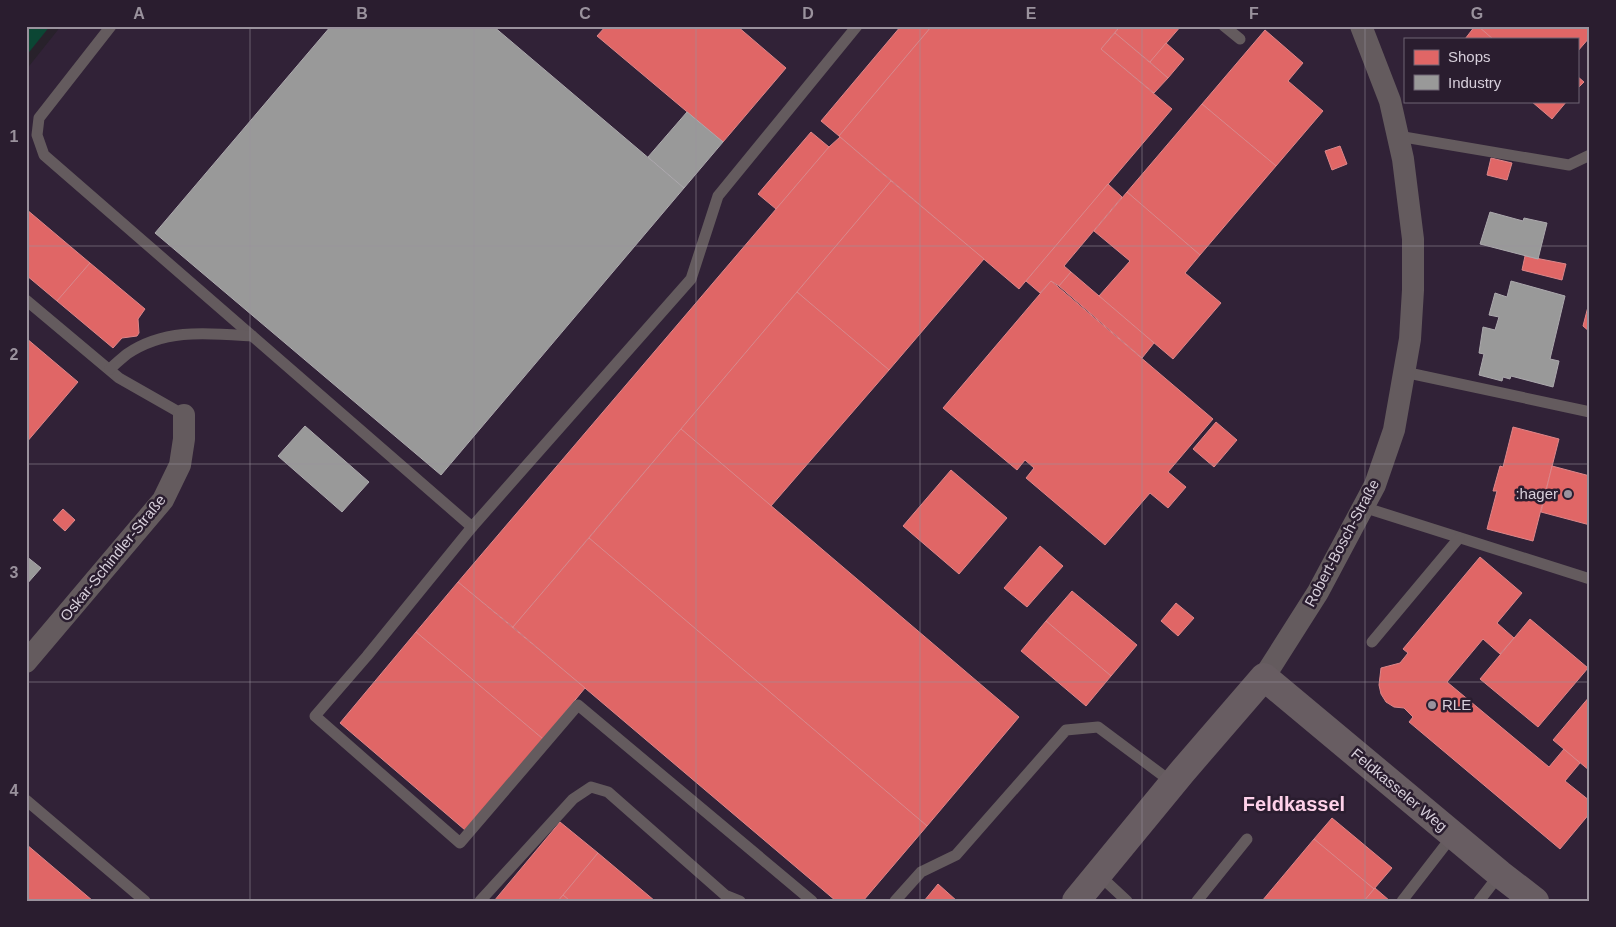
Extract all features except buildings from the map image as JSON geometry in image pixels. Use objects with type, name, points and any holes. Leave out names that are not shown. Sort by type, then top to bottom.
[{"type":"street","name":"Robert-Bosch-Straße","points":[[1076,901],[1173,783],[1264,677],[1318,592],[1375,485],[1394,430],[1410,339],[1413,290],[1413,239],[1403,159],[1390,101],[1361,26]]},
{"type":"street","name":"Oskar-Schindler-Straße","points":[[26,662],[163,500],[180,465],[184,439],[184,415]]},
{"type":"street","name":"Feldkasseler Weg","points":[[1264,677],[1500,874],[1536,901]]},
{"type":"lane","points":[[111,26],[39,118],[37,135],[44,155],[472,527]]},
{"type":"lane","points":[[812,901],[578,705],[460,843],[315,716],[367,656],[472,527],[691,279],[718,196],[857,26]]},
{"type":"lane","points":[[1224,26],[1240,39]]},
{"type":"lane","points":[[1398,136],[1570,165],[1590,155]]},
{"type":"lane","points":[[26,300],[119,378],[184,415]]},
{"type":"lane","points":[[110,369],[127,354],[149,342],[172,336],[201,332],[252,336]]},
{"type":"lane","points":[[1404,372],[1590,412]]},
{"type":"lane","points":[[1363,507],[1590,579]]},
{"type":"lane","points":[[1372,642],[1459,538]]},
{"type":"lane","points":[[894,901],[921,872],[956,855],[1066,730],[1098,727],[1173,783]]},
{"type":"lane","points":[[480,901],[573,799],[591,787],[608,792],[725,895],[740,901]]},
{"type":"lane","points":[[26,800],[145,901]]},
{"type":"lane","points":[[1402,901],[1453,835]]},
{"type":"lane","points":[[1197,901],[1247,839]]},
{"type":"lane","points":[[1098,874],[1127,901]]},
{"type":"lane","points":[[1479,901],[1500,874]]},
{"type":"shaded area","name":"Feldkassel","points":[[61,26],[1590,26],[1590,901],[26,901],[26,70]]},
{"type":"green space","points":[[26,26],[50,26],[26,56]]},
{"type":"place","name":":hager","points":[[1568,494]]},
{"type":"place","name":"RLE","points":[[1432,705]]},
{"type":"district","name":"Feldkassel","points":[[1294,804]]}]
